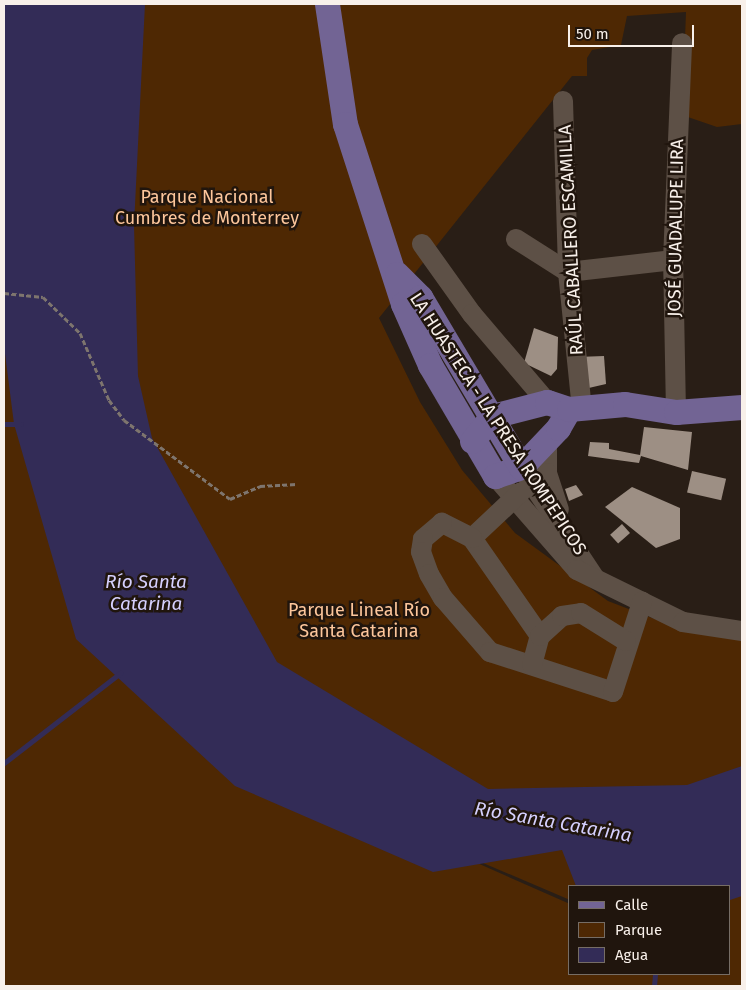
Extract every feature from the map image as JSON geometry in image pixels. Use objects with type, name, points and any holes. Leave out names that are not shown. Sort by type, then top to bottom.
[{"type":"main road","name":"LA HUASTECA - LA PRESA ROMPEPICOS","points":[[327,4],[346,124],[397,274],[414,332],[472,441],[495,476]]},
{"type":"main road","name":"LA HUASTECA - LA PRESA ROMPEPICOS","points":[[397,274],[420,297],[528,476]]},
{"type":"main road","points":[[472,441],[492,416],[566,406],[625,404],[676,412],[742,407]]},
{"type":"main road","points":[[495,476],[528,476],[546,439],[566,406]]},
{"type":"street","name":"JOSÉ GUADALUPE LIRA","points":[[676,412],[673,260],[682,43]]},
{"type":"street","name":"RAÚL CABALLERO ESCAMILLA","points":[[564,101],[568,272],[566,406]]},
{"type":"street","points":[[516,239],[568,272],[673,260]]},
{"type":"street","points":[[422,244],[472,314],[566,406]]},
{"type":"street","points":[[546,439],[547,473],[573,543]]},
{"type":"street","name":"LA HUASTECA - LA PRESA ROMPEPICOS","points":[[495,476],[510,499],[577,570],[683,622],[742,631]]},
{"type":"street","points":[[472,538],[510,499],[528,476]]},
{"type":"street","name":"LA HUASTECA - LA PRESA ROMPEPICOS","points":[[528,476],[594,578]]},
{"type":"street","points":[[540,636],[472,538],[442,523],[423,539],[421,552],[429,574],[443,598],[490,652],[613,692],[626,641],[642,602]]},
{"type":"street","points":[[532,665],[540,636],[562,616],[581,613],[626,641]]},
{"type":"path","points":[[4,293],[43,297],[80,333],[109,400],[124,420],[230,499],[260,486],[297,484]]},
{"type":"green space","name":"Parque Nacional Cumbres de Monterrey","points":[[4,4],[742,4],[742,124],[717,127],[682,115],[686,12],[627,16],[621,45],[592,50],[587,58],[587,76],[572,76],[379,318],[420,402],[462,470],[515,533],[608,601],[665,623],[742,639],[742,986],[4,986]],"holes":[[[314,791],[568,899],[568,885],[731,885],[731,975],[568,975],[568,903]]]},
{"type":"water","name":"Río Santa Catarina","points":[[4,4],[145,4],[134,225],[138,376],[152,438],[277,662],[488,789],[687,785],[742,766],[742,896],[731,900],[731,885],[576,885],[562,850],[433,872],[235,786],[76,639],[14,424],[4,346]]},
{"type":"building","points":[[534,328],[558,337],[557,369],[551,376],[524,363]]},
{"type":"building","points":[[604,356],[606,384],[580,390],[577,357]]},
{"type":"building","points":[[644,427],[692,432],[688,470],[641,456],[639,463],[588,456],[590,442],[609,443],[609,449],[640,455]]},
{"type":"building","points":[[692,471],[726,479],[721,500],[687,492]]},
{"type":"building","points":[[576,485],[583,495],[569,501],[565,489]]},
{"type":"building","points":[[632,487],[680,508],[680,539],[656,548],[605,507]]},
{"type":"building","points":[[622,524],[630,533],[618,544],[610,535]]},
{"type":"waterway","points":[[4,424],[21,424]]},
{"type":"waterway","points":[[4,763],[120,673]]},
{"type":"waterway","points":[[654,986],[655,975]]},
{"type":"park label","name":"Parque Lineal Río Santa Catarina","points":[[359,621]]}]
